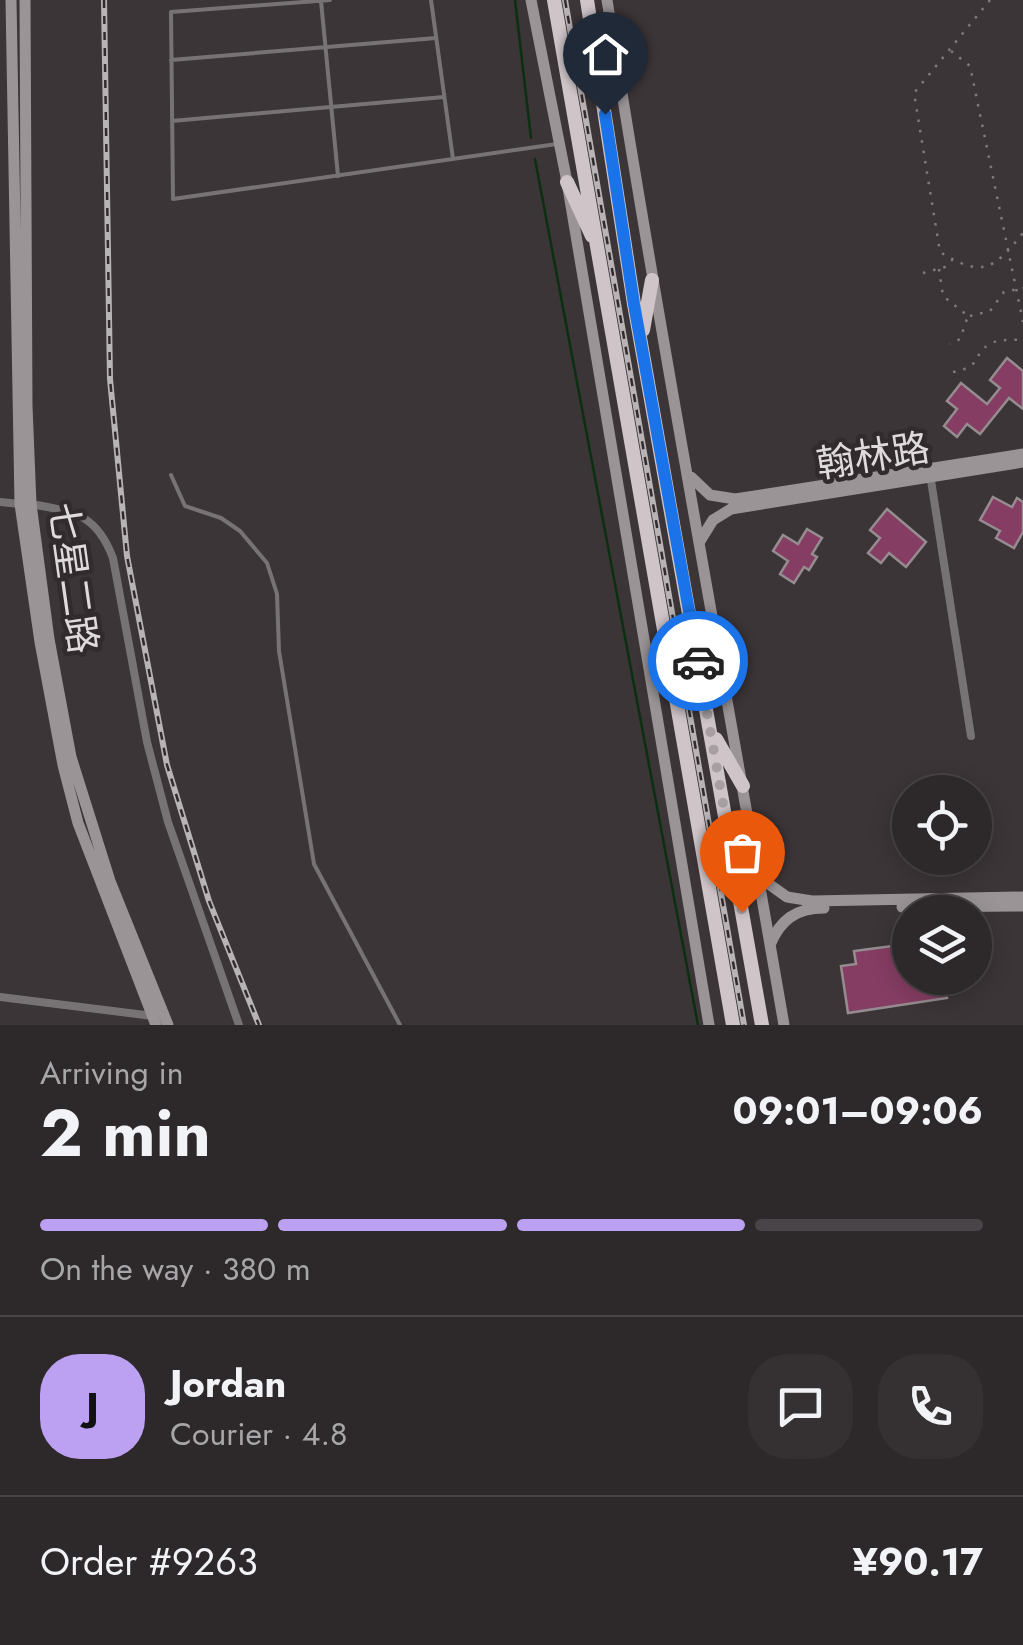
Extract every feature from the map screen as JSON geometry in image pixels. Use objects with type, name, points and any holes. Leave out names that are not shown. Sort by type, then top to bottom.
[{"type":"highway","points":[[554,0],[732,1025]]},
{"type":"highway","points":[[587,0],[641,341],[762,1025]]},
{"type":"highway","points":[[566,182],[599,252]]},
{"type":"highway","points":[[641,341],[652,280]]},
{"type":"highway","points":[[709,727],[743,786]]},
{"type":"street","points":[[11,2],[40,0]]},
{"type":"street","points":[[530,0],[566,182],[709,1025]]},
{"type":"street","name":"七星二路","points":[[25,1],[25,504],[70,758],[110,881],[168,1025]]},
{"type":"street","name":"七星二路","points":[[11,2],[25,504],[40,642],[62,765],[78,823],[155,1021]]},
{"type":"street","points":[[608,3],[652,280],[784,1025]]},
{"type":"street","name":"翰林路","points":[[930,473],[1023,454]]},
{"type":"street","name":"翰林路","points":[[733,504],[1023,462]]},
{"type":"street","points":[[930,473],[971,736]]},
{"type":"street","points":[[689,474],[710,495],[733,504],[714,520],[700,540]]},
{"type":"street","points":[[0,502],[81,515],[100,531],[107,543],[147,742],[168,822],[239,1025]]},
{"type":"street","points":[[758,876],[787,897],[812,901],[1023,897]]},
{"type":"street","points":[[770,946],[784,920],[800,910],[1023,906]]},
{"type":"street","points":[[0,997],[155,1021]]},
{"type":"lane","points":[[321,0],[338,176]]},
{"type":"lane","points":[[330,0],[171,12],[173,200],[559,144]]},
{"type":"lane","points":[[431,0],[452,159]]},
{"type":"lane","points":[[171,60],[436,38]]},
{"type":"lane","points":[[172,121],[444,97]]},
{"type":"lane","points":[[171,475],[185,506],[221,518],[240,530],[268,563],[276,594],[279,651],[314,864],[400,1025]]},
{"type":"path","points":[[990,0],[914,94],[940,252],[974,270],[992,267],[1023,234]]},
{"type":"path","points":[[950,50],[970,66],[1023,322]]},
{"type":"path","points":[[923,273],[952,260]]},
{"type":"path","points":[[939,269],[943,296],[968,316]]},
{"type":"path","points":[[968,316],[990,311],[1004,292],[1023,288]]},
{"type":"path","points":[[950,344],[960,339],[968,316]]},
{"type":"path","points":[[953,372],[976,364],[987,345],[1000,340],[1023,340]]},
{"type":"building","points":[[1007,358],[1023,371],[1023,409],[1009,398],[980,434],[967,424],[957,437],[944,426],[957,409],[947,401],[961,383],[987,404],[1000,388],[990,380]]},
{"type":"building","points":[[993,497],[1012,507],[1017,498],[1023,502],[1023,532],[1014,548],[996,538],[1000,531],[980,520]]},
{"type":"building","points":[[887,509],[926,542],[906,567],[889,553],[881,563],[868,553],[880,538],[870,530]]},
{"type":"building","points":[[807,529],[822,538],[812,554],[817,557],[809,570],[804,567],[794,583],[780,574],[788,561],[773,551],[783,535],[798,544]]},
{"type":"building","points":[[892,946],[892,995],[947,998],[848,1013],[841,966],[856,964],[854,951]]},
{"type":"waterway","points":[[515,0],[531,138]]},
{"type":"waterway","points":[[535,159],[698,1025]]},
{"type":"railway","points":[[104,0],[110,379],[127,556],[167,765],[209,901],[259,1025]]},
{"type":"railway","points":[[565,0],[744,1025]]},
{"type":"way so far","points":[[698,661],[742,912]]},
{"type":"route","points":[[605,114],[634,304],[698,661]]}]
